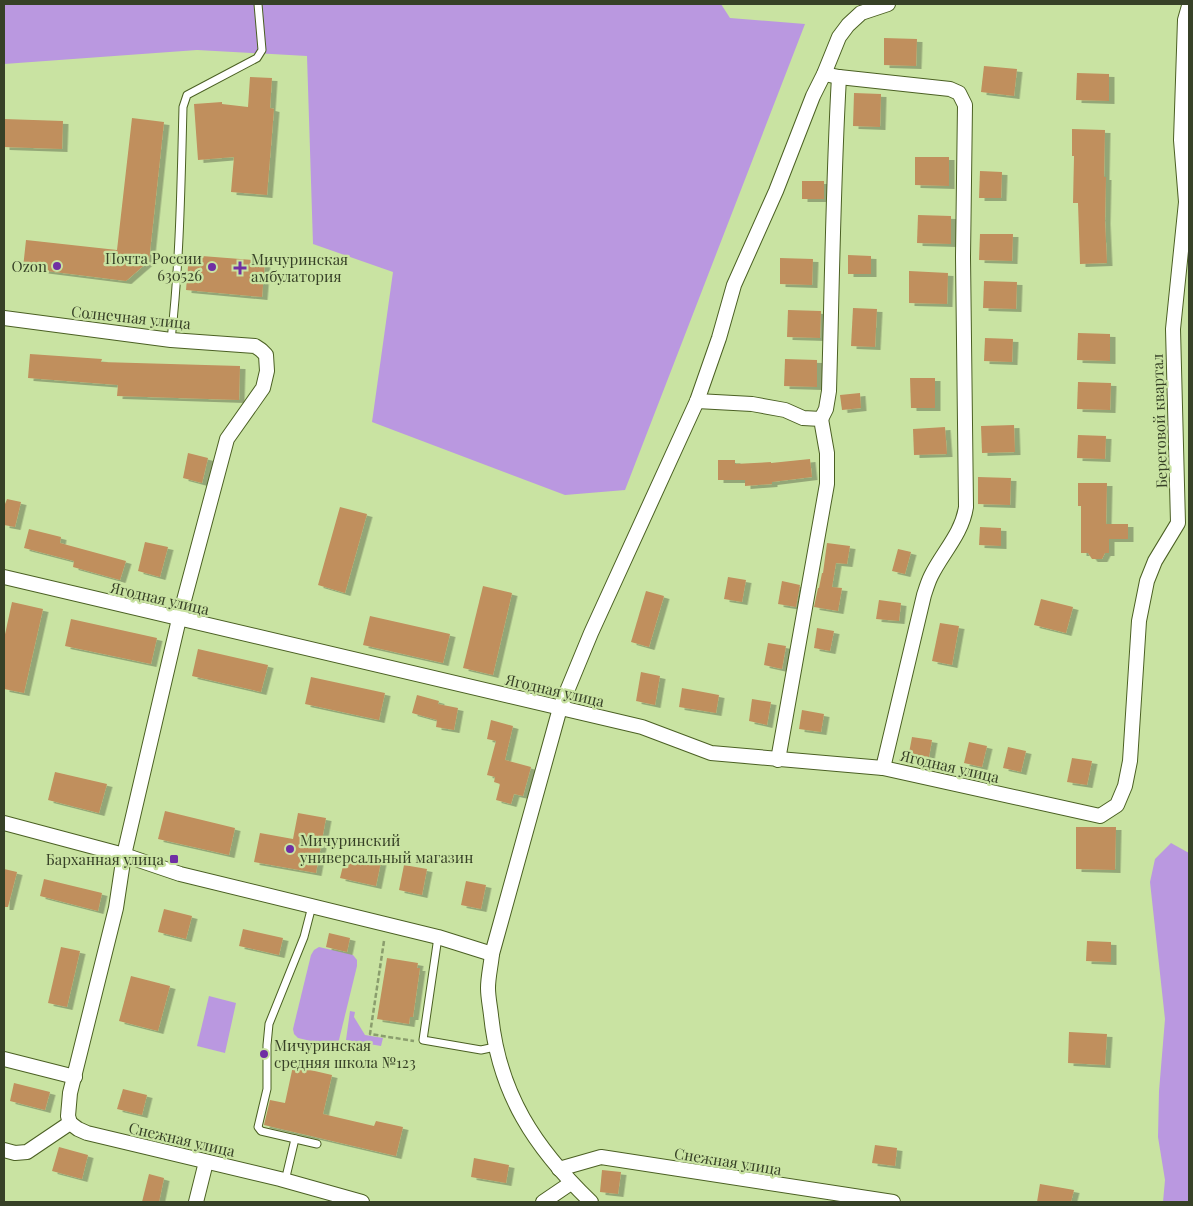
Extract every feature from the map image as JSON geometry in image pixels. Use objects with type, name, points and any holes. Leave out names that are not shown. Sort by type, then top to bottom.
[{"type":"street","points":[[591,1202],[550,1159],[520,1115],[500,1070],[495,1047],[488,988],[492,954],[560,708],[697,401],[719,338],[734,285],[776,191],[812,96],[824,74],[839,37],[848,24],[861,13],[888,4]]},
{"type":"street","name":"Береговой квартал","points":[[1100,816],[1117,804],[1125,786],[1130,761],[1139,621],[1146,581],[1178,523],[1172,329],[1186,202],[1181,140],[1185,20],[1189,6]]},
{"type":"street","points":[[824,74],[950,89],[959,93],[965,105],[962,257],[966,507],[964,519],[930,578],[924,595],[883,768]]},
{"type":"street","points":[[778,760],[827,484],[828,453],[821,419],[826,409],[829,391],[838,77]]},
{"type":"street","name":"Солнечная улица","points":[[4,318],[171,340],[195,340],[255,346],[266,356],[268,371],[263,388],[227,439],[179,619]]},
{"type":"street","points":[[697,401],[752,404],[785,410],[803,418],[821,419]]},
{"type":"street","name":"Ягодная улица","points":[[4,577],[642,727],[711,754],[883,768],[1100,816]]},
{"type":"street","points":[[4,1150],[15,1153],[27,1152],[70,1123],[68,1107],[74,1077],[116,908],[124,855],[179,619]]},
{"type":"street","points":[[4,823],[124,855],[180,874],[438,937],[492,954]]},
{"type":"street","points":[[4,1060],[74,1077]]},
{"type":"street","name":"Снежная улица","points":[[70,1123],[87,1133],[285,1181],[362,1202]]},
{"type":"street","name":"Снежная улица","points":[[560,1169],[601,1157],[893,1202]]},
{"type":"street","points":[[196,1202],[206,1162]]},
{"type":"street","points":[[543,1202],[571,1183]]},
{"type":"lane","points":[[171,340],[179,238],[182,107],[187,95],[257,58],[262,50],[258,4]]},
{"type":"lane","points":[[312,906],[304,937],[269,1024],[267,1089],[258,1127],[260,1131],[317,1144]]},
{"type":"lane","points":[[438,937],[423,1040],[481,1050],[495,1047]]},
{"type":"lane","points":[[285,1181],[295,1139]]},
{"type":"path","points":[[384,941],[370,1034],[414,1041],[423,1040]]},
{"type":"shaded area","points":[[4,4],[721,4],[730,18],[805,24],[625,490],[565,495],[372,422],[393,272],[313,244],[307,56],[197,50],[4,64]]},
{"type":"shaded area","points":[[1171,843],[1189,853],[1189,1202],[1163,1202],[1165,1180],[1158,1137],[1159,1091],[1165,1019],[1150,882],[1155,859]]},
{"type":"shaded area","points":[[319,947],[353,955],[357,960],[339,1040],[337,1044],[332,1046],[298,1038],[294,1034],[293,1029],[311,955]]},
{"type":"shaded area","points":[[209,996],[236,1003],[225,1053],[197,1046]]},
{"type":"shaded area","points":[[350,1011],[355,1012],[354,1017],[365,1035],[383,1038],[381,1046],[346,1040]]},
{"type":"building","points":[[884,38],[917,39],[916,66],[884,65]]},
{"type":"building","points":[[984,66],[1017,69],[1014,96],[981,92]]},
{"type":"building","points":[[1077,73],[1109,74],[1109,101],[1076,100]]},
{"type":"building","points":[[250,77],[272,78],[270,108],[274,109],[267,195],[231,192],[234,157],[198,160],[194,104],[222,102],[222,104],[248,107]]},
{"type":"building","points":[[854,93],[881,94],[880,127],[853,126]]},
{"type":"building","points":[[132,118],[164,122],[149,261],[126,281],[23,268],[26,240],[117,250]]},
{"type":"building","points":[[4,119],[63,121],[62,149],[4,147]]},
{"type":"building","points":[[1072,129],[1105,130],[1104,177],[1106,177],[1105,221],[1107,263],[1080,264],[1078,203],[1073,203],[1074,156],[1072,156]]},
{"type":"building","points":[[915,157],[949,157],[949,186],[915,185]]},
{"type":"building","points":[[980,171],[1002,172],[1001,198],[979,198]]},
{"type":"building","points":[[802,181],[824,181],[824,199],[802,199]]},
{"type":"building","points":[[918,215],[951,216],[951,244],[917,243]]},
{"type":"building","points":[[980,234],[1013,234],[1012,261],[979,260]]},
{"type":"building","points":[[189,255],[265,261],[262,297],[186,290]]},
{"type":"building","points":[[848,255],[871,256],[871,274],[848,274]]},
{"type":"building","points":[[780,258],[813,259],[812,285],[780,284]]},
{"type":"building","points":[[909,271],[948,273],[947,304],[909,303]]},
{"type":"building","points":[[984,281],[1017,282],[1016,309],[983,308]]},
{"type":"building","points":[[853,308],[877,309],[875,347],[851,346]]},
{"type":"building","points":[[788,310],[821,311],[820,338],[787,337]]},
{"type":"building","points":[[1078,333],[1110,334],[1110,361],[1077,360]]},
{"type":"building","points":[[985,338],[1013,339],[1012,362],[984,361]]},
{"type":"building","points":[[30,354],[102,359],[101,362],[240,366],[239,400],[117,396],[118,385],[28,378]]},
{"type":"building","points":[[785,359],[817,360],[817,387],[784,386]]},
{"type":"building","points":[[910,378],[935,378],[935,408],[911,408]]},
{"type":"building","points":[[1078,382],[1111,383],[1110,410],[1077,409]]},
{"type":"building","points":[[860,393],[861,408],[842,410],[840,395]]},
{"type":"building","points":[[1014,425],[1015,452],[982,453],[981,426]]},
{"type":"building","points":[[945,427],[947,454],[914,455],[913,429]]},
{"type":"building","points":[[1078,435],[1106,436],[1105,459],[1077,458]]},
{"type":"building","points":[[188,453],[208,458],[202,483],[183,478]]},
{"type":"building","points":[[810,459],[812,477],[772,482],[772,484],[745,486],[745,480],[718,480],[718,460],[735,460],[735,464]]},
{"type":"building","points":[[978,477],[1011,478],[1010,505],[978,504]]},
{"type":"building","points":[[1078,483],[1107,483],[1106,524],[1128,524],[1128,539],[1109,539],[1109,553],[1105,553],[1102,559],[1092,559],[1088,553],[1081,553],[1081,506],[1078,506]]},
{"type":"building","points":[[7,499],[21,502],[15,527],[4,525],[4,503]]},
{"type":"building","points":[[340,507],[367,514],[345,593],[318,585]]},
{"type":"building","points":[[980,527],[1001,528],[1001,546],[979,545]]},
{"type":"building","points":[[29,529],[61,537],[60,543],[126,561],[120,580],[73,567],[74,561],[24,548]]},
{"type":"building","points":[[145,542],[168,547],[160,577],[138,571]]},
{"type":"building","points":[[827,543],[850,546],[847,564],[836,563],[832,587],[842,588],[838,611],[814,607],[823,573]]},
{"type":"building","points":[[898,549],[911,552],[905,574],[892,571]]},
{"type":"building","points":[[728,577],[746,580],[742,602],[724,599]]},
{"type":"building","points":[[782,581],[800,585],[796,607],[778,604]]},
{"type":"building","points":[[483,586],[512,593],[493,675],[463,668]]},
{"type":"building","points":[[646,591],[664,596],[649,647],[631,642]]},
{"type":"building","points":[[1041,599],[1073,607],[1066,633],[1034,625]]},
{"type":"building","points":[[879,600],[901,603],[899,621],[876,619]]},
{"type":"building","points":[[12,602],[43,609],[24,693],[4,689],[4,639]]},
{"type":"building","points":[[370,616],[450,634],[443,663],[363,645]]},
{"type":"building","points":[[71,619],[157,638],[151,664],[65,646]]},
{"type":"building","points":[[940,623],[959,626],[952,665],[932,661]]},
{"type":"building","points":[[817,628],[834,631],[830,651],[814,648]]},
{"type":"building","points":[[768,643],[786,646],[782,669],[764,665]]},
{"type":"building","points":[[198,649],[268,665],[261,692],[192,676]]},
{"type":"building","points":[[641,672],[660,676],[655,705],[636,701]]},
{"type":"building","points":[[311,677],[385,693],[379,720],[305,704]]},
{"type":"building","points":[[682,688],[719,695],[716,713],[679,707]]},
{"type":"building","points":[[417,695],[439,701],[438,704],[458,708],[454,730],[436,727],[437,720],[412,713]]},
{"type":"building","points":[[752,699],[771,702],[767,725],[749,721]]},
{"type":"building","points":[[802,710],[824,714],[821,732],[799,729]]},
{"type":"building","points":[[491,720],[513,726],[505,760],[531,767],[523,796],[514,794],[511,804],[496,800],[500,784],[494,782],[495,777],[487,775],[496,741],[487,739]]},
{"type":"building","points":[[912,737],[932,740],[929,757],[909,753]]},
{"type":"building","points":[[969,742],[987,746],[982,767],[964,763]]},
{"type":"building","points":[[1008,747],[1026,751],[1021,772],[1003,768]]},
{"type":"building","points":[[1072,758],[1092,761],[1087,785],[1067,782]]},
{"type":"building","points":[[55,772],[107,784],[99,813],[48,800]]},
{"type":"building","points":[[165,811],[235,828],[229,855],[158,839]]},
{"type":"building","points":[[298,813],[326,818],[316,873],[254,862],[260,833],[293,839]]},
{"type":"building","points":[[1076,827],[1116,827],[1115,870],[1076,869]]},
{"type":"building","points":[[346,854],[381,862],[376,886],[340,878]]},
{"type":"building","points":[[404,865],[427,869],[422,895],[399,890]]},
{"type":"building","points":[[4,869],[17,872],[8,907],[4,907]]},
{"type":"building","points":[[44,879],[102,893],[98,911],[40,896]]},
{"type":"building","points":[[466,881],[486,885],[481,909],[461,905]]},
{"type":"building","points":[[164,909],[192,916],[186,939],[158,932]]},
{"type":"building","points":[[243,929],[283,938],[279,955],[239,946]]},
{"type":"building","points":[[329,933],[350,938],[347,952],[326,947]]},
{"type":"building","points":[[1087,941],[1111,942],[1111,962],[1086,961]]},
{"type":"building","points":[[61,947],[80,951],[67,1007],[48,1003]]},
{"type":"building","points":[[387,958],[418,963],[417,968],[420,968],[413,1017],[410,1017],[409,1024],[377,1019]]},
{"type":"building","points":[[131,976],[170,986],[158,1031],[119,1021]]},
{"type":"building","points":[[1069,1032],[1107,1034],[1105,1065],[1068,1063]]},
{"type":"building","points":[[293,1066],[332,1075],[323,1114],[374,1126],[376,1121],[403,1127],[396,1156],[264,1125],[270,1100],[285,1103]]},
{"type":"building","points":[[14,1083],[50,1092],[45,1110],[10,1101]]},
{"type":"building","points":[[123,1089],[147,1095],[142,1115],[117,1109]]},
{"type":"building","points":[[875,1145],[897,1148],[895,1166],[872,1163]]},
{"type":"building","points":[[59,1147],[88,1155],[82,1179],[52,1171]]},
{"type":"building","points":[[474,1158],[509,1165],[506,1183],[471,1177]]},
{"type":"building","points":[[602,1170],[621,1172],[618,1194],[600,1192]]},
{"type":"building","points":[[149,1174],[164,1178],[159,1202],[142,1202]]},
{"type":"building","points":[[1040,1184],[1074,1190],[1071,1202],[1037,1202]]},
{"type":"place","name":"Ozon","points":[[57,266]]},
{"type":"place","name":"Почта России 630526","points":[[212,267]]},
{"type":"place","name":"Мичуринская амбулатория","points":[[240,268]]},
{"type":"place","name":"Мичуринский универсальный магазин","points":[[290,849]]},
{"type":"place","name":"Барханная улица","points":[[174,859]]},
{"type":"place","name":"Мичуринская средняя школа №123","points":[[264,1054]]}]
